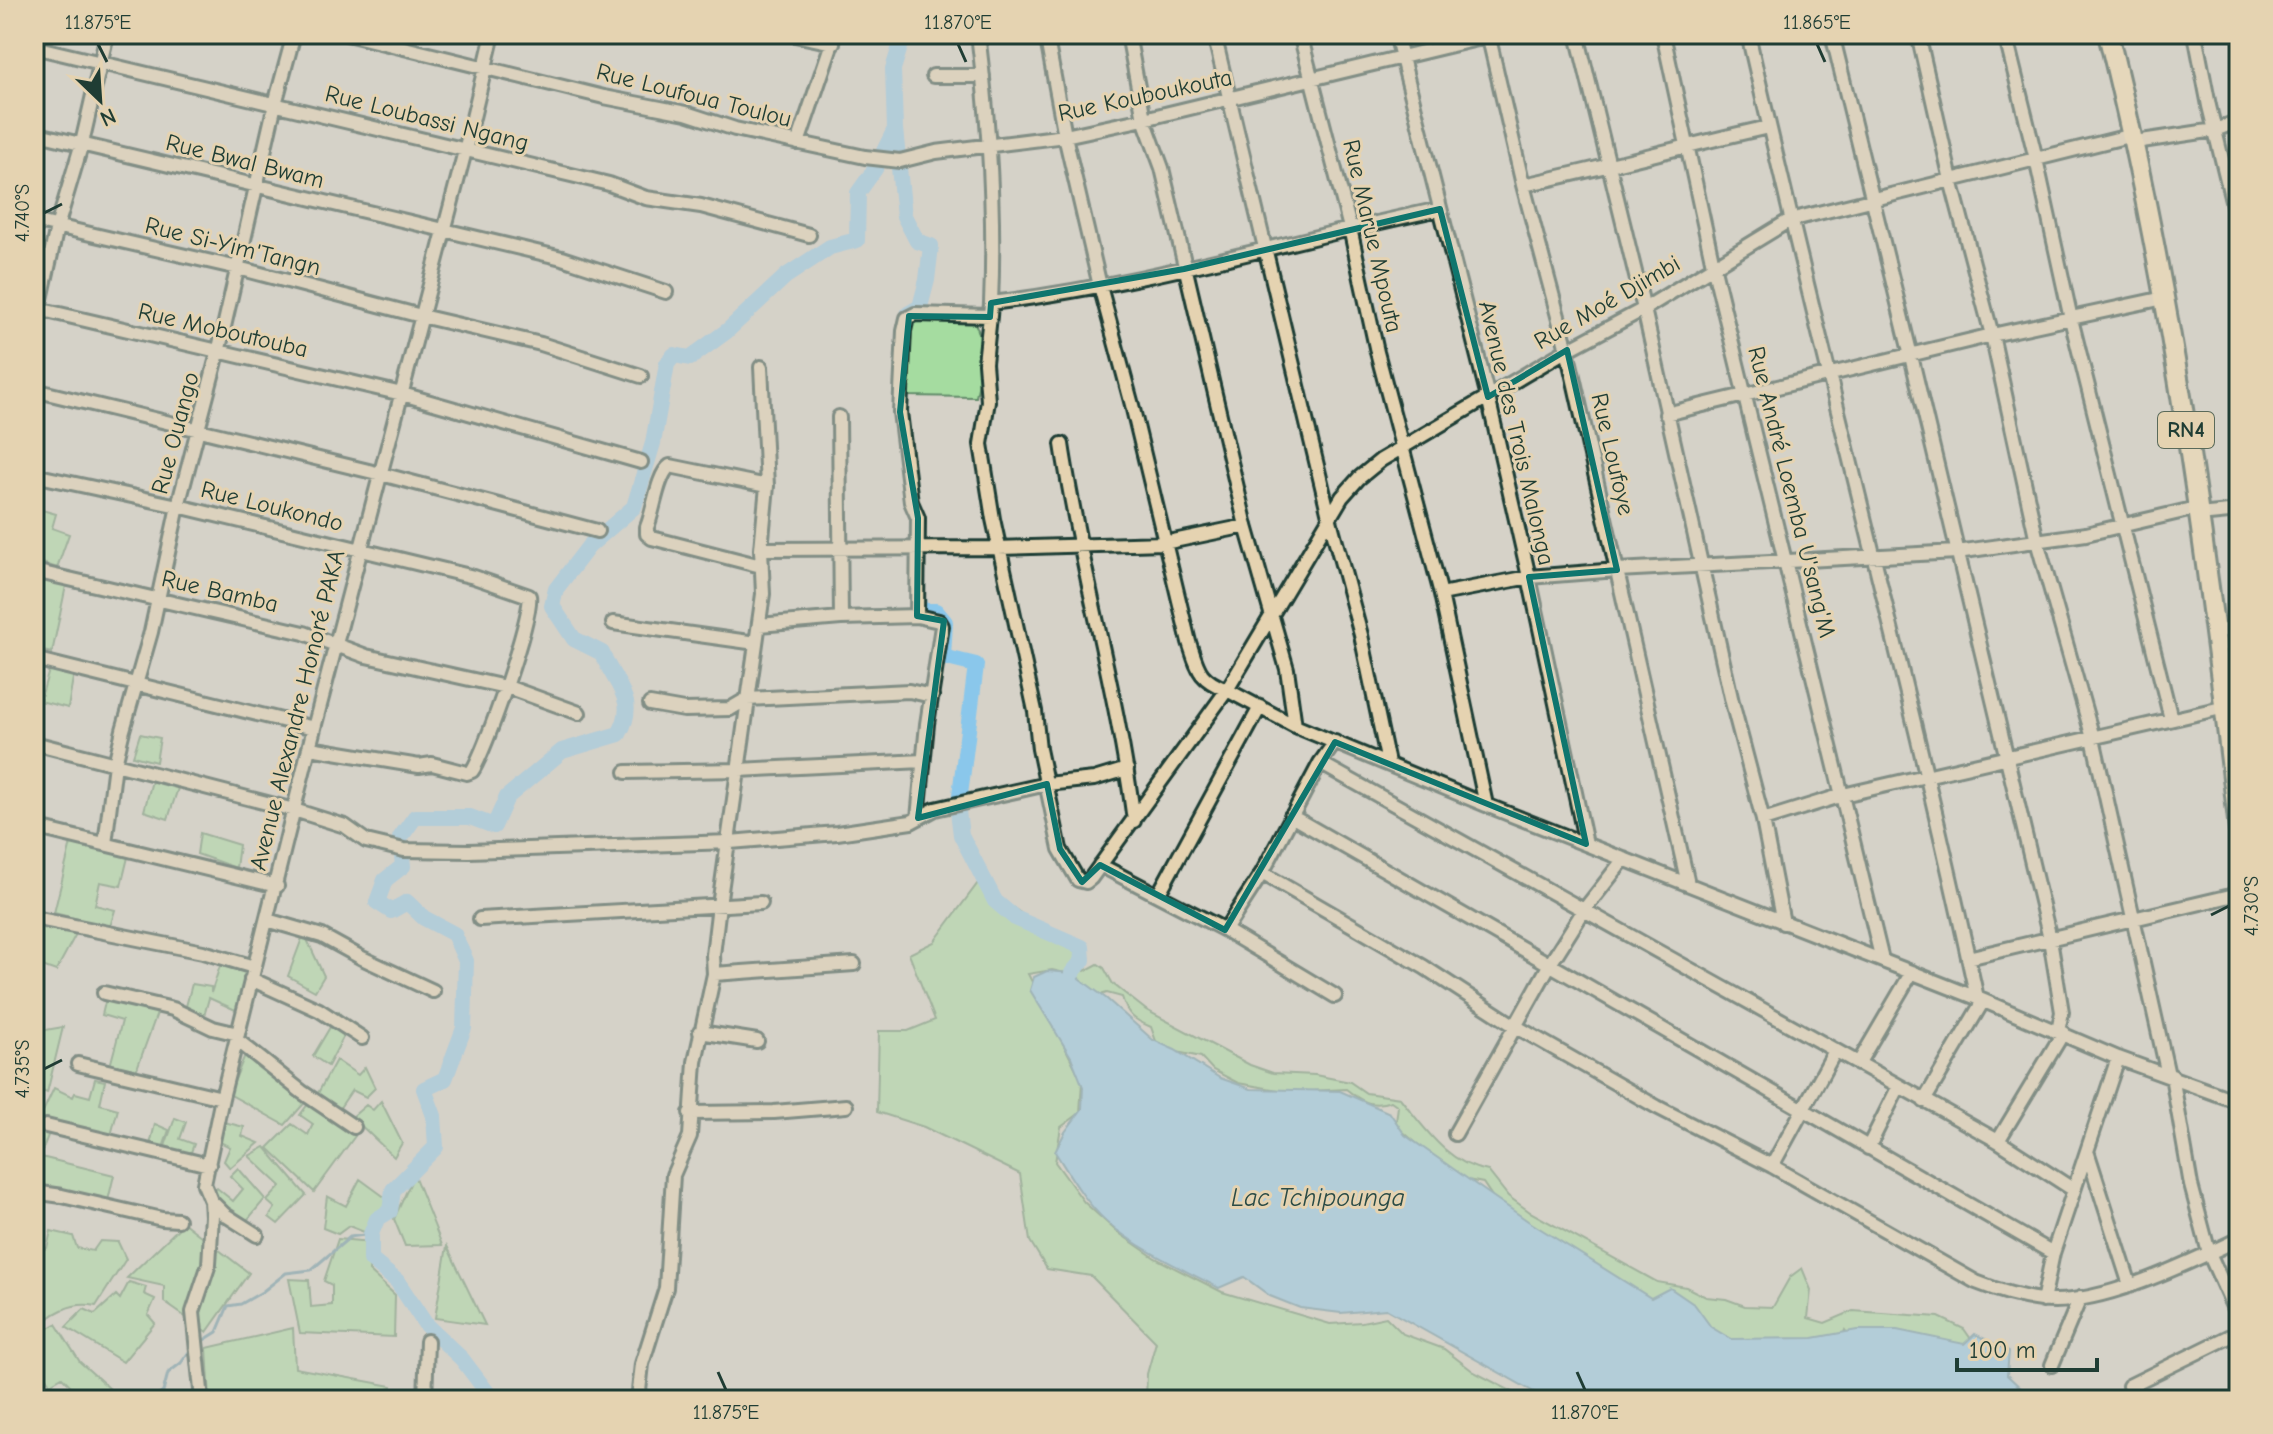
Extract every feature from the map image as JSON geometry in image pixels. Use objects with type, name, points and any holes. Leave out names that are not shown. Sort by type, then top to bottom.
[{"type":"highway","name":"RN4","points":[[2108,34],[2134,138],[2164,298],[2215,631],[2232,705],[2239,829]]},
{"type":"street","points":[[34,331],[57,227],[82,143],[107,34]]},
{"type":"street","name":"Rue Ouango","points":[[105,844],[115,764],[151,632],[178,506],[294,34]]},
{"type":"street","name":"Rue Loufoua Toulou","points":[[347,34],[604,97],[686,113],[735,129],[798,143]]},
{"type":"street","name":"Avenue Alexandre Honoré PAKA","points":[[202,1400],[193,1312],[209,1264],[211,1201],[204,1184],[222,1098],[493,34]]},
{"type":"street","points":[[790,34],[834,38],[798,143]]},
{"type":"street","points":[[978,34],[987,117],[993,263],[985,363],[988,401],[981,444],[998,548],[1035,711],[1039,749],[1060,849],[1078,880],[1086,882],[1100,865],[1225,930],[1335,996]]},
{"type":"street","points":[[1046,34],[1065,136],[1100,286],[1189,642],[1200,675],[1295,726],[1486,805],[1912,972],[2118,1058],[2239,1102]]},
{"type":"street","points":[[1128,34],[1144,119],[1162,168],[1246,526],[1287,669],[1295,726]]},
{"type":"street","points":[[1214,34],[1330,520],[1361,635],[1388,763]]},
{"type":"street","name":"Rue Marue Mpouta","points":[[1300,34],[1350,228],[1401,449],[1441,594],[1486,805]]},
{"type":"street","name":"Avenue des Trois Malonga","points":[[1396,34],[1488,397],[1586,844]]},
{"type":"street","points":[[1577,34],[1644,309],[1732,702],[1763,820],[1783,923]]},
{"type":"street","name":"Rue André Loemba U'sang'M","points":[[1663,34],[1713,265],[1882,960]]},
{"type":"street","points":[[1748,34],[1790,220],[1980,1000],[1924,1101]]},
{"type":"street","points":[[1832,34],[2050,939],[2062,1012],[2060,1032],[1998,1141]]},
{"type":"street","points":[[1918,34],[1951,180],[1992,335],[2037,541],[2093,738],[2170,1076],[2191,1185],[2209,1253],[2239,1320]]},
{"type":"street","points":[[2005,34],[2071,319],[2171,719]]},
{"type":"street","points":[[2195,34],[2239,229]]},
{"type":"street","name":"Rue Kouboukouta","points":[[798,143],[900,161],[936,152],[1065,136],[1230,100],[1492,35]]},
{"type":"street","name":"Rue Loufoye","points":[[1492,35],[1523,185],[1567,350],[1688,884]]},
{"type":"street","name":"Rue Loubassi Ngang","points":[[34,47],[609,184],[646,198],[701,206],[809,235]]},
{"type":"street","points":[[933,76],[983,76]]},
{"type":"street","name":"Rue Moé Djimbi","points":[[1100,865],[1227,690],[1342,497],[1381,460],[1567,350],[1644,309],[1790,220],[2036,159],[2134,138],[2215,130],[2239,121]]},
{"type":"street","points":[[1523,185],[1769,127]]},
{"type":"street","name":"Rue Bwal Bwam","points":[[34,133],[562,258],[666,292]]},
{"type":"street","points":[[917,616],[918,518],[911,502],[900,412],[905,321],[915,314],[990,310],[1184,269],[1440,209]]},
{"type":"street","name":"Rue Si-Yim'Tangn","points":[[34,221],[238,268],[541,344],[641,376]]},
{"type":"street","points":[[1666,414],[1992,335],[2164,298]]},
{"type":"street","name":"Rue Moboutouba","points":[[37,309],[402,394],[641,462]]},
{"type":"street","points":[[638,1400],[642,1364],[666,1288],[673,1175],[690,1136],[700,1032],[712,996],[719,905],[763,594],[761,549],[767,486],[761,367]]},
{"type":"street","points":[[34,390],[381,474],[597,531]]},
{"type":"street","points":[[839,417],[841,618]]},
{"type":"street","points":[[1062,444],[1127,769],[1134,821]]},
{"type":"street","points":[[761,566],[652,538],[647,534],[647,527],[660,479],[670,466],[767,486]]},
{"type":"street","name":"Rue Loukondo","points":[[34,475],[474,577],[529,596],[531,603],[505,687]]},
{"type":"street","points":[[1441,594],[1529,577],[1957,552],[2198,512],[2239,511]]},
{"type":"street","points":[[761,549],[1082,547],[1164,543],[1246,526]]},
{"type":"street","name":"Rue Bamba","points":[[34,571],[304,633],[366,656],[505,687],[579,713]]},
{"type":"street","points":[[759,625],[917,616],[939,621],[942,626],[918,818]]},
{"type":"street","points":[[613,623],[756,643]]},
{"type":"street","points":[[2215,631],[2239,629]]},
{"type":"street","points":[[34,659],[314,728]]},
{"type":"street","points":[[310,748],[419,766],[432,764],[470,773],[505,687]]},
{"type":"street","points":[[650,704],[684,710],[730,709],[747,699],[909,691],[932,696]]},
{"type":"street","points":[[1763,820],[1843,795],[2232,705]]},
{"type":"street","points":[[1158,895],[1260,707]]},
{"type":"street","points":[[1225,930],[1262,873],[1320,763],[1335,742]]},
{"type":"street","points":[[34,743],[294,810],[345,826],[366,841],[404,850],[469,851],[730,842],[837,833],[902,824],[935,809],[1047,784],[1094,779],[1127,769]]},
{"type":"street","points":[[626,772],[923,761]]},
{"type":"street","points":[[1320,763],[1898,1088],[1998,1141],[2074,1190]]},
{"type":"street","points":[[1291,816],[2053,1253]]},
{"type":"street","points":[[34,827],[277,886]]},
{"type":"street","points":[[1455,1134],[1550,964],[1584,910],[1624,859]]},
{"type":"street","points":[[1262,873],[1424,967],[1515,1026],[1976,1282],[2043,1301],[2080,1298],[2130,1285],[2239,1239]]},
{"type":"street","points":[[1968,958],[2239,894]]},
{"type":"street","points":[[480,919],[761,903]]},
{"type":"street","points":[[34,918],[203,952],[253,973],[362,1038]]},
{"type":"street","points":[[267,920],[322,936],[433,991]]},
{"type":"street","points":[[714,974],[854,964]]},
{"type":"street","points":[[1858,1064],[1912,972]]},
{"type":"street","points":[[104,993],[173,1009],[238,1037],[302,1092],[354,1127]]},
{"type":"street","points":[[700,1032],[757,1041]]},
{"type":"street","points":[[1772,1166],[1835,1051]]},
{"type":"street","points":[[2043,1301],[2053,1253],[2118,1058]]},
{"type":"street","points":[[78,1064],[222,1098]]},
{"type":"street","points":[[1868,1148],[1898,1088]]},
{"type":"street","points":[[690,1113],[774,1112],[846,1106]]},
{"type":"street","points":[[46,1126],[209,1165]]},
{"type":"street","points":[[2088,1154],[2130,1285]]},
{"type":"street","points":[[34,1192],[178,1220]]},
{"type":"street","points":[[211,1201],[224,1214],[257,1235]]},
{"type":"street","points":[[2052,1365],[2080,1298]]},
{"type":"street","points":[[2129,1386],[2239,1332]]},
{"type":"street","points":[[425,1400],[427,1341]]},
{"type":"highlighted area","points":[[1440,209],[1488,397],[1567,350],[1617,570],[1529,577],[1586,844],[1335,742],[1225,930],[1100,865],[1082,882],[1060,849],[1047,784],[918,818],[944,621],[917,616],[918,518],[900,412],[909,316],[990,317],[991,303],[1184,269]]},
{"type":"green space","points":[[912,321],[975,323],[978,331],[982,360],[976,397],[907,396],[907,333]]},
{"type":"green space","points":[[35,508],[56,514],[52,528],[69,534],[57,568],[34,560]]},
{"type":"green space","points":[[34,569],[68,576],[52,653],[34,649]]},
{"type":"green space","points":[[52,660],[75,666],[68,708],[40,701]]},
{"type":"green space","points":[[140,734],[160,738],[156,762],[133,756]]},
{"type":"green space","points":[[153,777],[178,788],[168,819],[144,811]]},
{"type":"green space","points":[[200,833],[239,845],[236,868],[197,854]]},
{"type":"green space","points":[[72,839],[129,853],[121,886],[100,882],[95,905],[115,910],[110,927],[54,913]]},
{"type":"green space","points":[[978,883],[1042,928],[1071,944],[1085,971],[1098,964],[1113,984],[1146,1010],[1250,1065],[1273,1073],[1315,1075],[1350,1082],[1366,1093],[1400,1098],[1448,1152],[1460,1161],[1488,1171],[1508,1196],[1530,1212],[1657,1282],[1686,1287],[1706,1297],[1726,1299],[1745,1306],[1773,1307],[1790,1277],[1802,1268],[1811,1290],[1808,1318],[1825,1323],[1853,1311],[1939,1317],[1964,1329],[1973,1342],[1965,1353],[1909,1342],[1888,1330],[1856,1346],[1845,1330],[1841,1340],[1735,1344],[1650,1305],[1500,1208],[1483,1183],[1457,1178],[1401,1130],[1396,1122],[1398,1106],[1391,1101],[1378,1104],[1367,1102],[1346,1089],[1290,1092],[1238,1083],[1213,1070],[1201,1057],[1172,1051],[1156,1041],[1151,1027],[1132,1016],[1122,997],[1107,993],[1086,999],[1074,982],[1078,976],[1052,970],[1028,974],[1082,1081],[1080,1113],[1061,1127],[1055,1162],[1084,1202],[1116,1231],[1155,1258],[1222,1292],[1330,1324],[1386,1317],[1403,1334],[1444,1349],[1474,1372],[1528,1400],[1146,1400],[1147,1374],[1156,1342],[1091,1276],[1047,1269],[1030,1241],[1020,1174],[924,1127],[877,1112],[879,1031],[908,1031],[935,1020],[909,954],[934,942]]},
{"type":"green space","points":[[34,920],[77,932],[56,971],[34,963]]},
{"type":"green space","points":[[304,933],[324,976],[315,991],[288,976]]},
{"type":"green space","points":[[222,960],[252,970],[240,1012],[209,998],[204,1016],[185,1010],[192,984],[211,987],[211,993]]},
{"type":"green space","points":[[107,994],[160,1005],[135,1074],[110,1066],[122,1021],[102,1015]]},
{"type":"green space","points":[[339,1012],[347,1030],[328,1066],[313,1056]]},
{"type":"green space","points":[[63,1027],[47,1093],[34,1088],[34,1032]]},
{"type":"green space","points":[[247,1050],[308,1099],[285,1125],[229,1094]]},
{"type":"green space","points":[[336,1060],[358,1075],[365,1067],[375,1088],[366,1097],[352,1090],[339,1109],[317,1095]]},
{"type":"green space","points":[[95,1079],[105,1081],[100,1104],[118,1109],[110,1139],[39,1120],[54,1088],[73,1097],[75,1093],[90,1097]]},
{"type":"green space","points":[[311,1100],[355,1136],[314,1192],[268,1148],[292,1124],[308,1135],[313,1124],[300,1115]]},
{"type":"green space","points":[[381,1101],[402,1143],[394,1157],[352,1117],[366,1105],[373,1110]]},
{"type":"green space","points":[[175,1118],[186,1122],[180,1139],[194,1144],[190,1155],[165,1146]]},
{"type":"green space","points":[[34,1122],[51,1128],[34,1171]]},
{"type":"green space","points":[[224,1122],[244,1127],[242,1136],[259,1143],[230,1168],[224,1161],[230,1147],[220,1142]]},
{"type":"green space","points":[[155,1124],[169,1130],[163,1148],[150,1145]]},
{"type":"green space","points":[[265,1147],[306,1195],[278,1224],[269,1217],[275,1208],[267,1201],[281,1186],[249,1156]]},
{"type":"green space","points":[[41,1157],[114,1175],[107,1205],[34,1186]]},
{"type":"green space","points":[[238,1168],[265,1199],[244,1224],[207,1199],[217,1188],[233,1201],[243,1189],[230,1176]]},
{"type":"green space","points":[[414,1175],[442,1245],[405,1246],[394,1219]]},
{"type":"green space","points":[[360,1179],[390,1201],[369,1234],[349,1226],[338,1234],[323,1228],[327,1196],[346,1206]]},
{"type":"green space","points":[[184,1223],[249,1273],[207,1332],[164,1302],[164,1286],[127,1278]]},
{"type":"green space","points":[[51,1231],[73,1236],[77,1248],[93,1251],[100,1241],[118,1242],[126,1259],[96,1306],[78,1305],[62,1310],[34,1332],[34,1252],[47,1248]]},
{"type":"green space","points":[[338,1239],[371,1242],[369,1271],[395,1295],[394,1337],[300,1333],[289,1279],[309,1280],[311,1307],[332,1305],[332,1285],[324,1281]]},
{"type":"green space","points":[[447,1246],[485,1325],[435,1318]]},
{"type":"green space","points":[[129,1282],[146,1287],[144,1294],[155,1299],[148,1315],[155,1323],[123,1362],[66,1327],[84,1309],[95,1314],[116,1295],[120,1299]]},
{"type":"green space","points":[[56,1324],[80,1362],[109,1388],[95,1400],[59,1400],[72,1387],[62,1377],[50,1384],[39,1365],[34,1369],[34,1337]]},
{"type":"green space","points":[[293,1328],[295,1368],[392,1386],[389,1400],[210,1400],[207,1348]]},
{"type":"water","name":"Lac Tchipounga","points":[[1047,971],[1072,973],[1153,1040],[1220,1078],[1251,1089],[1340,1091],[1390,1113],[1405,1135],[1528,1221],[1651,1298],[1670,1288],[1695,1305],[1711,1327],[1731,1339],[1813,1338],[1857,1330],[1897,1330],[1964,1344],[1975,1334],[2009,1351],[2007,1375],[2030,1400],[1548,1400],[1386,1309],[1341,1313],[1300,1308],[1270,1296],[1244,1277],[1219,1288],[1146,1250],[1119,1232],[1085,1198],[1055,1152],[1082,1109],[1083,1087],[1071,1057],[1030,990],[1034,977]]},
{"type":"waterway","points":[[904,34],[893,69],[895,129],[904,216],[917,241],[931,246],[920,307],[908,314],[907,321]]},
{"type":"waterway","points":[[493,1400],[462,1359],[426,1325],[397,1281],[371,1260],[371,1234],[377,1219],[390,1211],[393,1190],[436,1147],[434,1116],[424,1089],[445,1079],[464,1028],[466,961],[454,934],[424,918],[407,902],[391,911],[377,902],[385,880],[403,866],[400,838],[415,817],[470,817],[494,826],[507,797],[562,751],[619,734],[627,711],[623,693],[602,653],[574,639],[552,606],[556,589],[589,546],[634,507],[653,443],[667,364],[674,355],[690,358],[727,331],[786,276],[830,247],[857,240],[858,193],[875,169],[895,129]]},
{"type":"waterway","points":[[917,593],[920,611],[936,611],[945,622],[943,657],[976,665],[958,811],[961,835],[995,901],[1015,918],[1082,947],[1083,960],[1072,973]]},
{"type":"waterway","points":[[201,1342],[217,1332],[228,1306],[241,1304],[286,1273],[311,1270],[350,1237],[371,1234]]},
{"type":"waterway","points":[[152,1400],[163,1392],[168,1373],[181,1363],[191,1349]]}]
